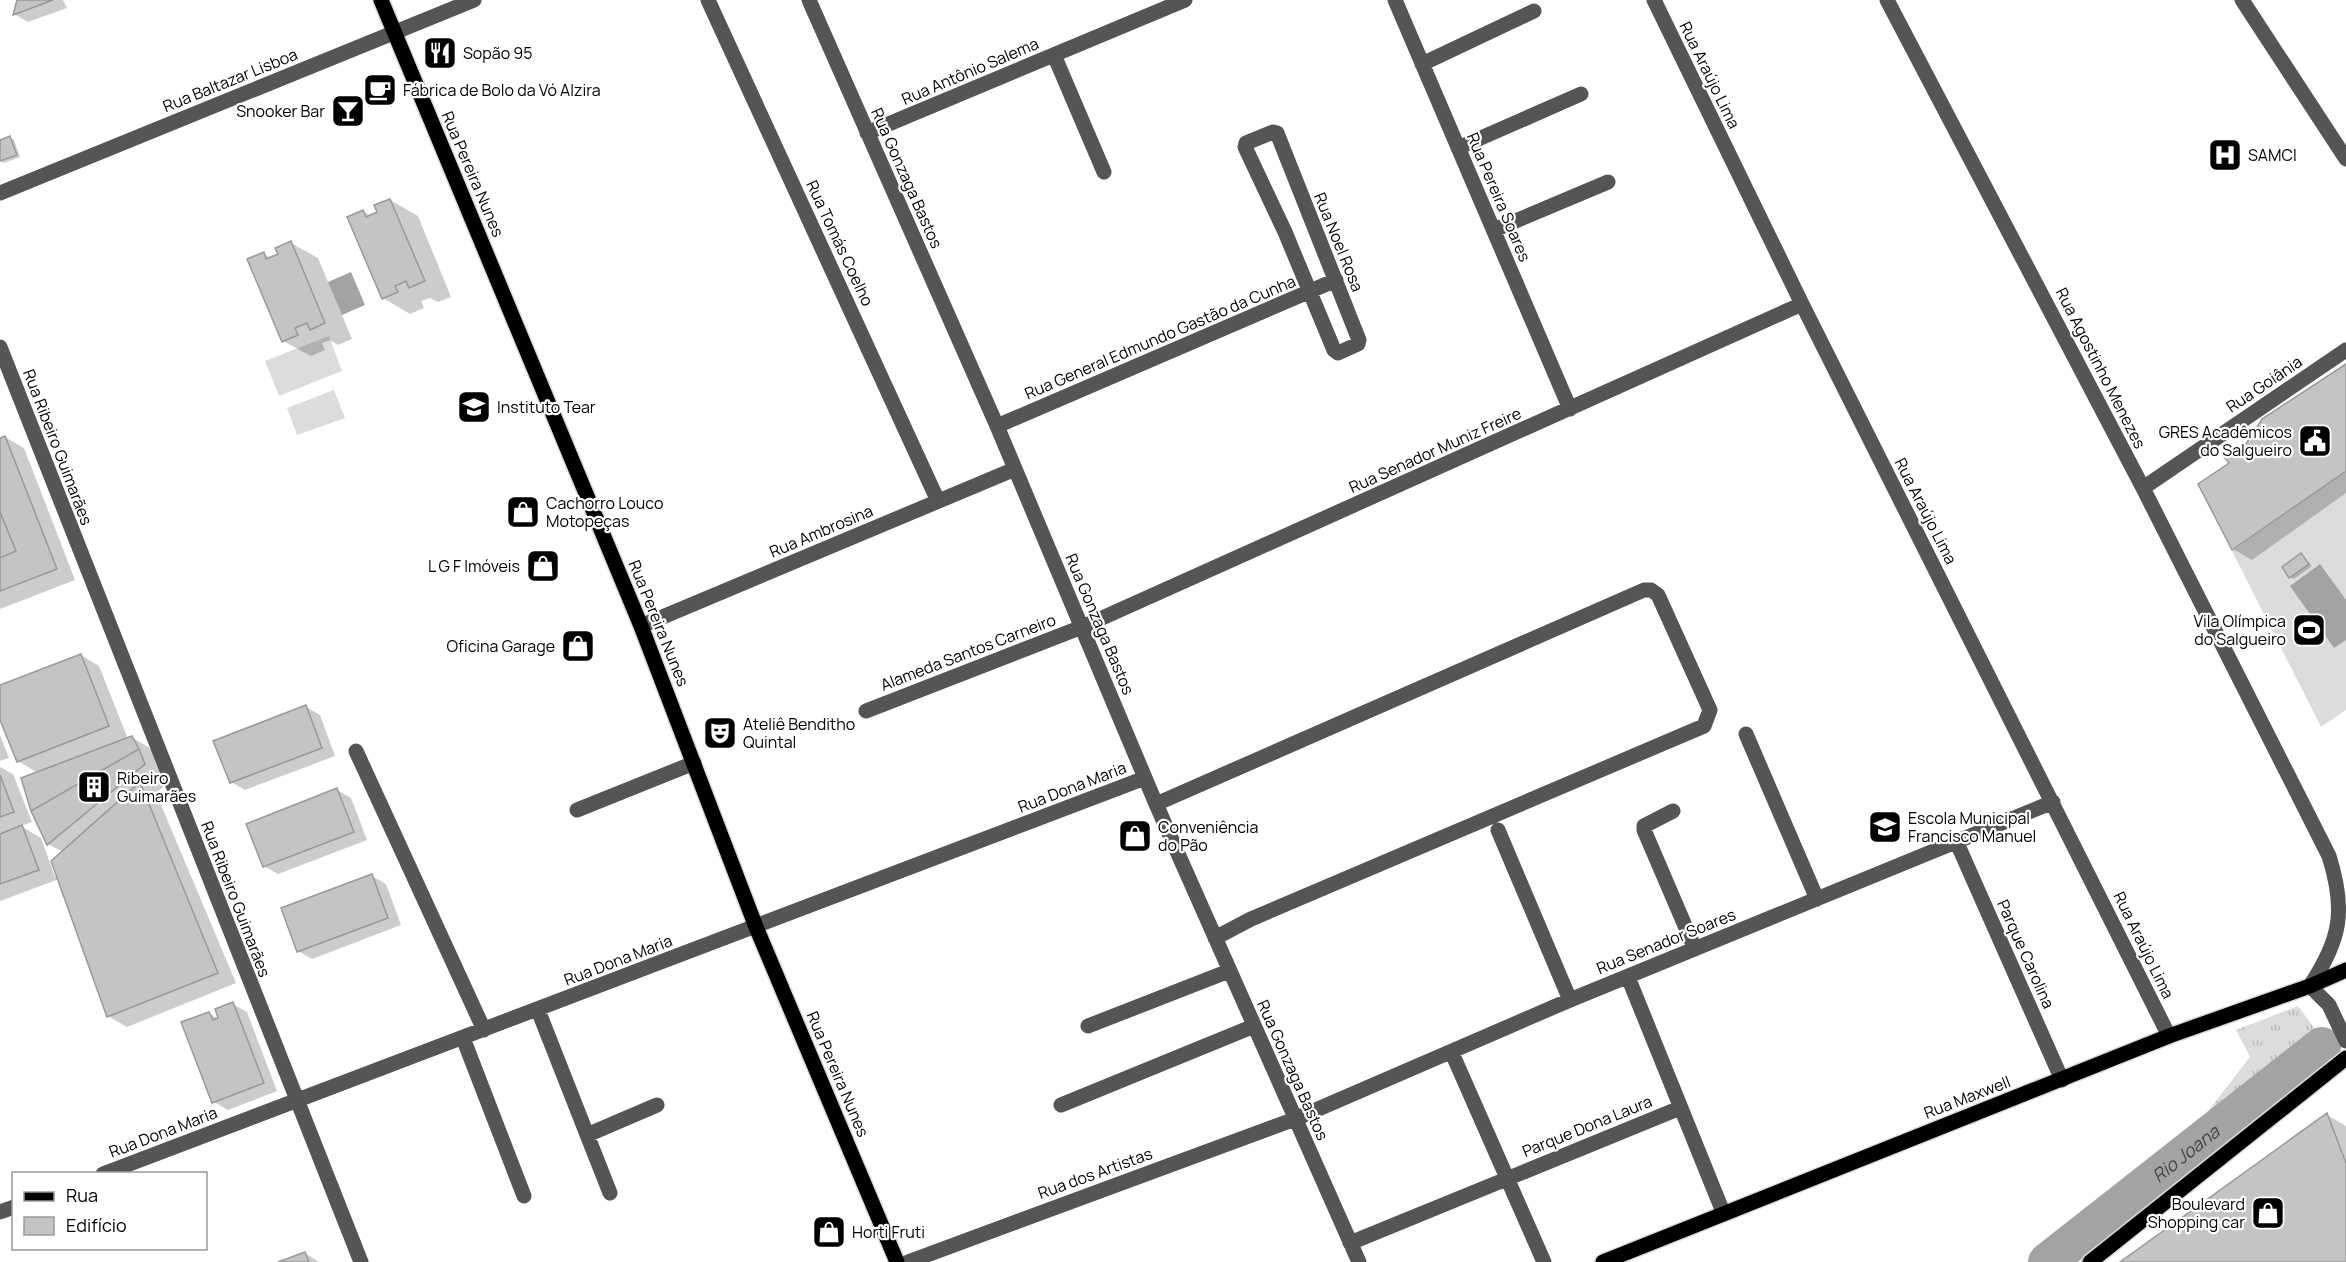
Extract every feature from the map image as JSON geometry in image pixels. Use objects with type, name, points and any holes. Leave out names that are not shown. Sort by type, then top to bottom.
[{"type":"main road","name":"Rua Pereira Nunes","points":[[381,0],[641,626],[756,927],[897,1262]]},
{"type":"main road","name":"Rua Maxwell","points":[[1603,1262],[1723,1212],[2169,1036],[2310,986],[2346,970]]},
{"type":"main road","points":[[2090,1262],[2346,1058]]},
{"type":"street","name":"Rua Baltazar Lisboa","points":[[0,193],[474,0]]},
{"type":"street","name":"Rua Tomás Coelho","points":[[708,0],[938,501]]},
{"type":"street","name":"Rua Gonzaga Bastos","points":[[809,0],[997,426],[1229,972],[1359,1262]]},
{"type":"street","name":"Rua Antônio Salema","points":[[867,134],[1054,55],[1161,4],[1185,0]]},
{"type":"street","name":"Rua Pereira Soares","points":[[1395,0],[1570,409]]},
{"type":"street","name":"Rua Araújo Lima","points":[[1654,0],[1802,304],[2169,1036]]},
{"type":"street","name":"Rua Agostinho Menezes","points":[[1887,0],[2143,488],[2329,856],[2338,881],[2341,905],[2340,926],[2330,956],[2310,986]]},
{"type":"street","points":[[2242,0],[2346,159]]},
{"type":"street","points":[[1422,64],[1534,11]]},
{"type":"street","name":"Rua Antônio Salema","points":[[1054,55],[1104,172]]},
{"type":"street","points":[[1458,148],[1581,94]]},
{"type":"street","name":"Rua Noel Rosa","points":[[1273,132],[1277,133],[1310,222],[1336,280],[1358,344],[1338,353],[1334,350],[1311,292],[1245,147],[1246,143],[1273,132]]},
{"type":"street","points":[[1494,230],[1608,182]]},
{"type":"street","name":"Rua General Edmundo Gastão da Cunha","points":[[997,426],[1336,280]]},
{"type":"street","name":"Rua Senador Muniz Freire","points":[[1082,627],[1802,304]]},
{"type":"street","name":"Rua Ribeiro Guimarães","points":[[0,347],[361,1262]]},
{"type":"street","name":"Rua Goiânia","points":[[2143,488],[2346,350]]},
{"type":"street","name":"Rua Ambrosina","points":[[641,626],[1015,469]]},
{"type":"street","points":[[1156,804],[1644,590],[1651,590],[1658,595],[1710,710],[1704,726],[1251,919],[1215,938]]},
{"type":"street","name":"Alameda Santos Carneiro","points":[[867,711],[1082,627]]},
{"type":"street","points":[[1746,734],[1817,899]]},
{"type":"street","points":[[356,751],[484,1030]]},
{"type":"street","points":[[577,810],[694,763]]},
{"type":"street","name":"Rua Dona Maria","points":[[106,1172],[1145,778]]},
{"type":"street","name":"Rua Senador Soares","points":[[1295,1119],[1570,1000],[2053,802]]},
{"type":"street","points":[[1673,811],[1644,826],[1644,830],[1695,949]]},
{"type":"street","points":[[1498,830],[1570,1000]]},
{"type":"street","name":"Parque Carolina","points":[[1957,843],[2062,1080]]},
{"type":"street","points":[[1088,1026],[1229,972]]},
{"type":"street","name":"Parque Dona Laura","points":[[1628,977],[1723,1212]]},
{"type":"street","points":[[2310,986],[2329,1005],[2346,1041]]},
{"type":"street","points":[[538,1010],[610,1193]]},
{"type":"street","points":[[1061,1106],[1254,1026]]},
{"type":"street","points":[[463,1038],[524,1196]]},
{"type":"street","name":"Parque Dona Laura","points":[[1452,1053],[1544,1262]]},
{"type":"street","points":[[587,1135],[657,1105]]},
{"type":"street","name":"Parque Dona Laura","points":[[1350,1243],[1680,1108]]},
{"type":"street","name":"Rua dos Artistas","points":[[908,1262],[1295,1119]]},
{"type":"green space","points":[[329,336],[342,371],[279,396],[265,361]]},
{"type":"green space","points":[[334,390],[345,418],[297,435],[287,408]]},
{"type":"green space","name":"Vila Olímpica do Salgueiro","points":[[2346,471],[2346,710],[2321,727],[2232,551]]},
{"type":"green space","points":[[2298,1006],[2315,1029],[2205,1115],[2250,1057],[2236,1030]]},
{"type":"shaded area","points":[[351,272],[365,305],[342,315],[328,282]]},
{"type":"shaded area","points":[[2320,564],[2346,600],[2346,640],[2334,648],[2290,586]]},
{"type":"building","points":[[17,0],[53,0],[13,15]]},
{"type":"building","points":[[10,136],[17,155],[0,161],[0,140]]},
{"type":"building","points":[[390,199],[425,281],[409,288],[406,281],[395,286],[398,292],[382,299],[347,217],[363,210],[366,217],[377,212],[374,205]]},
{"type":"building","points":[[291,241],[325,323],[310,330],[307,323],[295,328],[298,335],[282,342],[247,259],[264,252],[266,259],[278,254],[275,248]]},
{"type":"building","points":[[2346,364],[2346,471],[2232,550],[2198,484],[2229,463],[2224,457],[2244,447],[2262,419]]},
{"type":"building","points":[[5,436],[57,569],[0,591],[0,438]]},
{"type":"building","points":[[0,512],[16,551],[0,558]]},
{"type":"building","points":[[2301,553],[2309,564],[2289,578],[2282,567]]},
{"type":"building","points":[[81,654],[109,726],[17,762],[0,720],[0,685]]},
{"type":"building","points":[[306,705],[322,748],[230,783],[213,741]]},
{"type":"building","points":[[132,736],[139,749],[31,811],[21,778]]},
{"type":"building","name":"Ribeiro Guimarães","points":[[139,749],[145,764],[47,845],[31,811]]},
{"type":"building","points":[[0,775],[14,812],[0,817]]},
{"type":"building","points":[[140,782],[218,973],[107,1017],[51,861]]},
{"type":"building","points":[[337,788],[354,832],[263,867],[246,824]]},
{"type":"building","points":[[22,825],[39,870],[0,884],[0,834]]},
{"type":"building","points":[[372,874],[388,918],[297,952],[281,908]]},
{"type":"building","points":[[233,1002],[264,1083],[212,1103],[181,1022],[209,1012],[213,1020],[218,1018],[215,1009]]},
{"type":"building","name":"Boulevard Shopping car","points":[[2327,1113],[2346,1163],[2346,1262],[2120,1262]]},
{"type":"building","points":[[305,1252],[309,1262],[278,1262]]},
{"type":"waterway","name":"Rio Joana","points":[[2047,1262],[2322,1046]]},
{"type":"place","name":"Sopão 95","points":[[440,53]]},
{"type":"place","name":"Fábrica de Bolo da Vó Alzira","points":[[380,90]]},
{"type":"place","name":"Snooker Bar","points":[[348,111]]},
{"type":"place","name":"SAMCI","points":[[2225,155]]},
{"type":"place","name":"Instituto Tear","points":[[474,407]]},
{"type":"place","name":"GRES Acadêmicos do Salgueiro","points":[[2315,441]]},
{"type":"place","name":"Cachorro Louco Motopeças","points":[[523,512]]},
{"type":"place","name":"L G F Imóveis","points":[[543,566]]},
{"type":"place","name":"Vila Olímpica do Salgueiro","points":[[2309,630]]},
{"type":"place","name":"Oficina Garage","points":[[578,646]]},
{"type":"place","name":"Ateliê Benditho Quintal","points":[[720,733]]},
{"type":"place","name":"Ribeiro Guimarães","points":[[94,787]]},
{"type":"place","name":"Escola Municipal Francisco Manuel","points":[[1885,827]]},
{"type":"place","name":"Conveniência do Pão","points":[[1135,836]]},
{"type":"place","name":"Boulevard Shopping car","points":[[2268,1213]]},
{"type":"place","name":"Horti Fruti","points":[[829,1232]]}]
